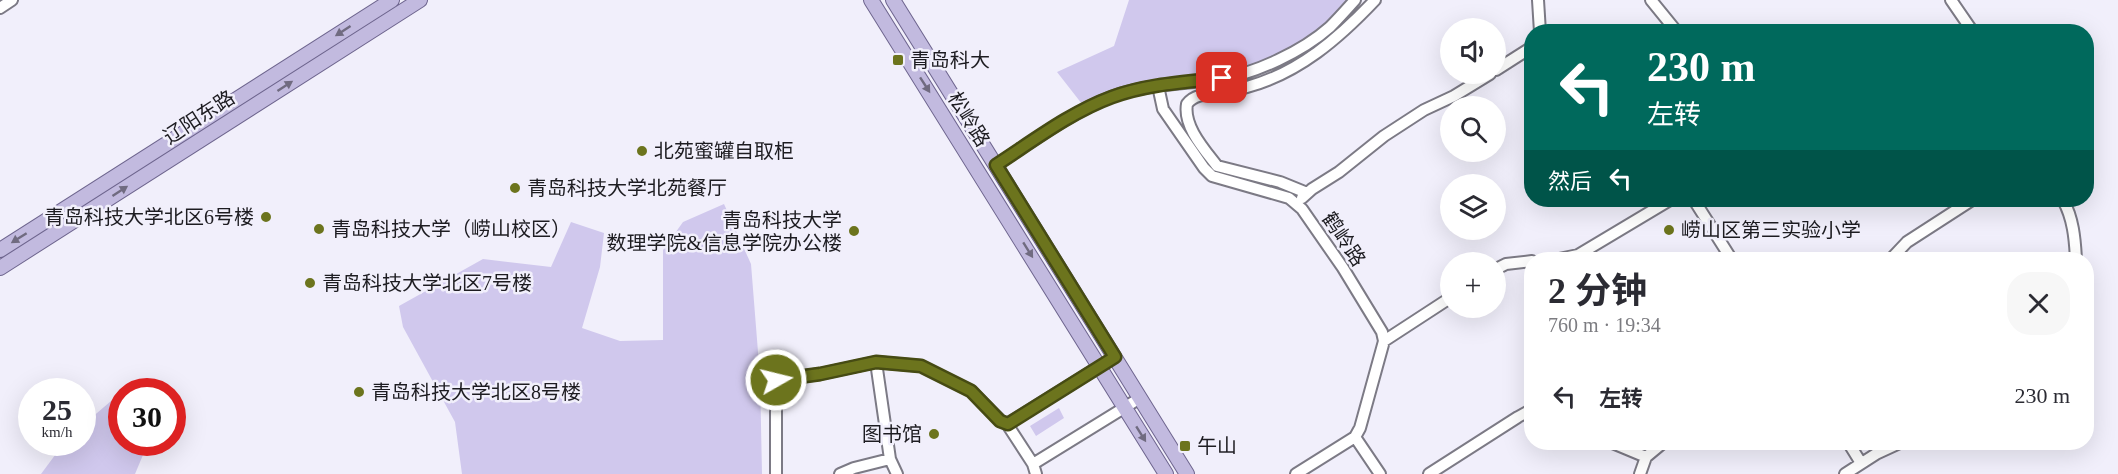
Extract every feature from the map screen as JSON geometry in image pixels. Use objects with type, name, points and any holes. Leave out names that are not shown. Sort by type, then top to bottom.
[{"type":"main road","name":"辽阳东路","points":[[0,268],[420,0]]},
{"type":"main road","name":"松岭路","points":[[871,0],[1166,474]]},
{"type":"main road","name":"松岭路","points":[[893,0],[1187,474]]},
{"type":"main road","name":"辽阳东路","points":[[0,250],[383,2]]},
{"type":"street","points":[[0,8],[12,0]]},
{"type":"street","points":[[996,165],[1086,109],[1111,97],[1138,89],[1222,78],[1246,72],[1276,60],[1303,46],[1329,27],[1355,0]]},
{"type":"street","points":[[1307,193],[1280,182],[1217,166],[1188,122],[1185,113],[1187,104],[1195,97],[1251,86],[1287,71],[1328,46],[1346,31],[1375,0]]},
{"type":"street","points":[[1538,0],[1540,24]]},
{"type":"street","points":[[1651,0],[1670,24]]},
{"type":"street","points":[[1951,0],[1968,24]]},
{"type":"street","points":[[1506,64],[1524,52]]},
{"type":"street","points":[[1296,204],[1307,193],[1339,172],[1383,136],[1424,110],[1474,84]]},
{"type":"street","name":"鹤岭路","points":[[1158,86],[1163,109],[1212,176],[1289,198],[1302,209],[1343,268],[1382,332],[1384,341]]},
{"type":"street","points":[[1583,252],[1658,207]]},
{"type":"street","points":[[1698,207],[1727,252]]},
{"type":"street","points":[[1898,252],[1907,242],[1961,207]]},
{"type":"street","points":[[2067,207],[2075,238],[2076,252]]},
{"type":"street","points":[[1506,264],[1524,262]]},
{"type":"street","points":[[1296,474],[1355,437],[1360,428],[1384,341],[1440,305]]},
{"type":"street","points":[[1008,424],[1115,357]]},
{"type":"street","points":[[776,474],[776,380],[820,374],[876,362],[921,366],[971,391],[1000,421],[1008,424],[1035,469],[1140,398]]},
{"type":"street","points":[[876,362],[890,459],[897,474]]},
{"type":"street","points":[[1429,474],[1524,414]]},
{"type":"street","points":[[1355,437],[1380,474]]},
{"type":"street","points":[[1629,450],[1646,457]]},
{"type":"street","points":[[1640,474],[1646,457],[1654,450]]},
{"type":"street","points":[[1853,450],[1861,463]]},
{"type":"street","points":[[1845,474],[1886,450]]},
{"type":"street","points":[[840,474],[890,459]]},
{"type":"shaded area","points":[[1129,0],[1349,0],[1326,24],[1298,44],[1255,65],[1215,77],[1116,91],[1082,104],[1057,72],[1114,46]]},
{"type":"shaded area","points":[[724,204],[751,264],[760,377],[762,474],[462,474],[455,422],[403,327],[399,306],[483,259],[551,267],[571,222],[604,233],[600,267],[582,328],[620,341],[663,340],[663,250],[683,222]]},
{"type":"shaded area","points":[[108,404],[108,456],[143,456],[135,474],[41,474],[54,456],[96,456],[96,414]]},
{"type":"shaded area","points":[[1059,408],[1064,418],[1036,436],[1030,426]]},
{"type":"place","name":"青岛科大","points":[[898,60]]},
{"type":"place","name":"北苑蜜罐自取柜","points":[[642,151]]},
{"type":"place","name":"青岛科技大学北苑餐厅","points":[[515,188]]},
{"type":"place","name":"青岛科技大学北区6号楼","points":[[266,217]]},
{"type":"place","name":"青岛科技大学（崂山校区）","points":[[319,229]]},
{"type":"place","name":"崂山区第三实验小学","points":[[1669,230]]},
{"type":"place","name":"青岛科技大学 数理学院&信息学院办公楼","points":[[854,231]]},
{"type":"place","name":"青岛科技大学北区7号楼","points":[[310,283]]},
{"type":"place","name":"青岛科技大学北区8号楼","points":[[359,392]]},
{"type":"place","name":"图书馆","points":[[934,434]]},
{"type":"place","name":"午山","points":[[1185,446]]},
{"type":"route","points":[[776,380],[820,374],[862,363],[921,366],[971,391],[1000,421],[1008,424],[1070,383],[1115,357],[996,165],[1073,116],[1111,97],[1138,89],[1222,78]]}]
